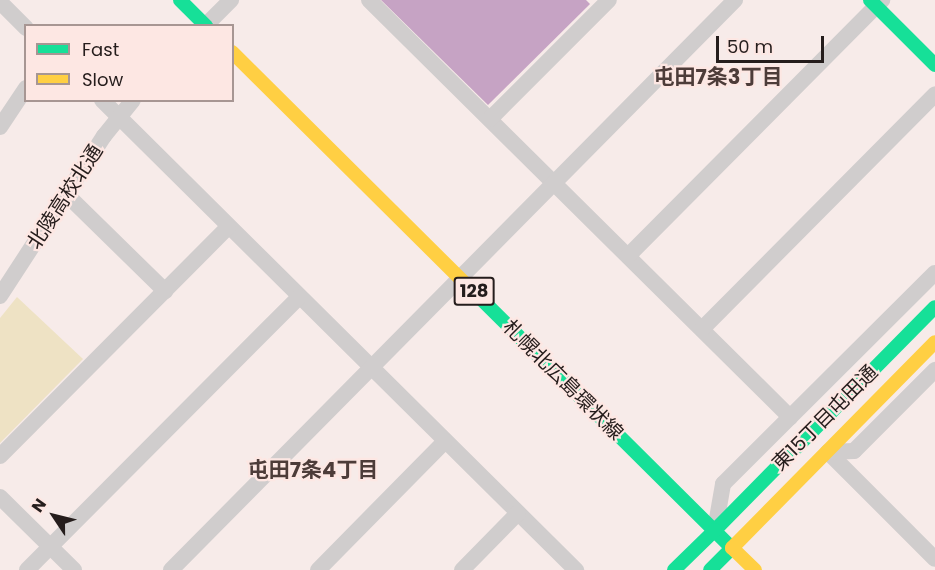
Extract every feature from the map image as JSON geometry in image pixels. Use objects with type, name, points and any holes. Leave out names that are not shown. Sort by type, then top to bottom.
[{"type":"main road","points":[[180,0],[205,24]]},
{"type":"main road","points":[[876,2],[935,65]]},
{"type":"main road","name":"札幌北広島環状線","points":[[234,54],[755,570]]},
{"type":"main road","name":"東15丁目屯田通","points":[[715,530],[935,307]]},
{"type":"main road","name":"東15丁目屯田通","points":[[732,548],[935,342]]},
{"type":"main road","points":[[674,570],[715,530]]},
{"type":"main road","points":[[710,570],[732,548]]},
{"type":"street","points":[[207,24],[231,0]]},
{"type":"street","points":[[369,0],[790,417]]},
{"type":"street","points":[[490,119],[609,0]]},
{"type":"street","points":[[171,570],[735,0]]},
{"type":"street","points":[[0,2],[24,26]]},
{"type":"street","points":[[628,256],[876,2]]},
{"type":"street","points":[[0,127],[24,91]]},
{"type":"street","points":[[702,329],[935,94]]},
{"type":"street","points":[[104,102],[576,570]]},
{"type":"street","name":"北陵高校北通","points":[[0,296],[119,116],[131,102]]},
{"type":"street","points":[[66,195],[165,291]]},
{"type":"street","points":[[0,456],[228,227]]},
{"type":"street","points":[[715,530],[723,484],[935,273]]},
{"type":"street","points":[[27,570],[299,297]]},
{"type":"street","points":[[828,452],[854,451],[935,370]]},
{"type":"street","points":[[318,570],[445,441]]},
{"type":"street","points":[[828,452],[933,555]]},
{"type":"street","points":[[0,497],[74,570]]},
{"type":"street","points":[[462,570],[518,513]]},
{"type":"street","points":[[732,548],[733,570]]},
{"type":"shaded area","points":[[381,0],[586,0],[590,4],[488,105]]},
{"type":"shaded area","points":[[17,297],[83,359],[0,443],[0,318]]},
{"type":"traffic: fast","points":[[180,0],[204,24]]},
{"type":"traffic: fast","points":[[870,0],[935,65]]},
{"type":"traffic: fast","points":[[466,284],[732,548],[710,570]]},
{"type":"traffic: fast","points":[[715,530],[935,307]]},
{"type":"traffic: fast","points":[[674,570],[715,530]]},
{"type":"traffic: slow","points":[[234,54],[466,284]]},
{"type":"traffic: slow","points":[[755,570],[732,548],[935,342]]},
{"type":"district","name":"屯田7条3丁目","points":[[718,77]]},
{"type":"district","name":"屯田7条4丁目","points":[[313,470]]}]
